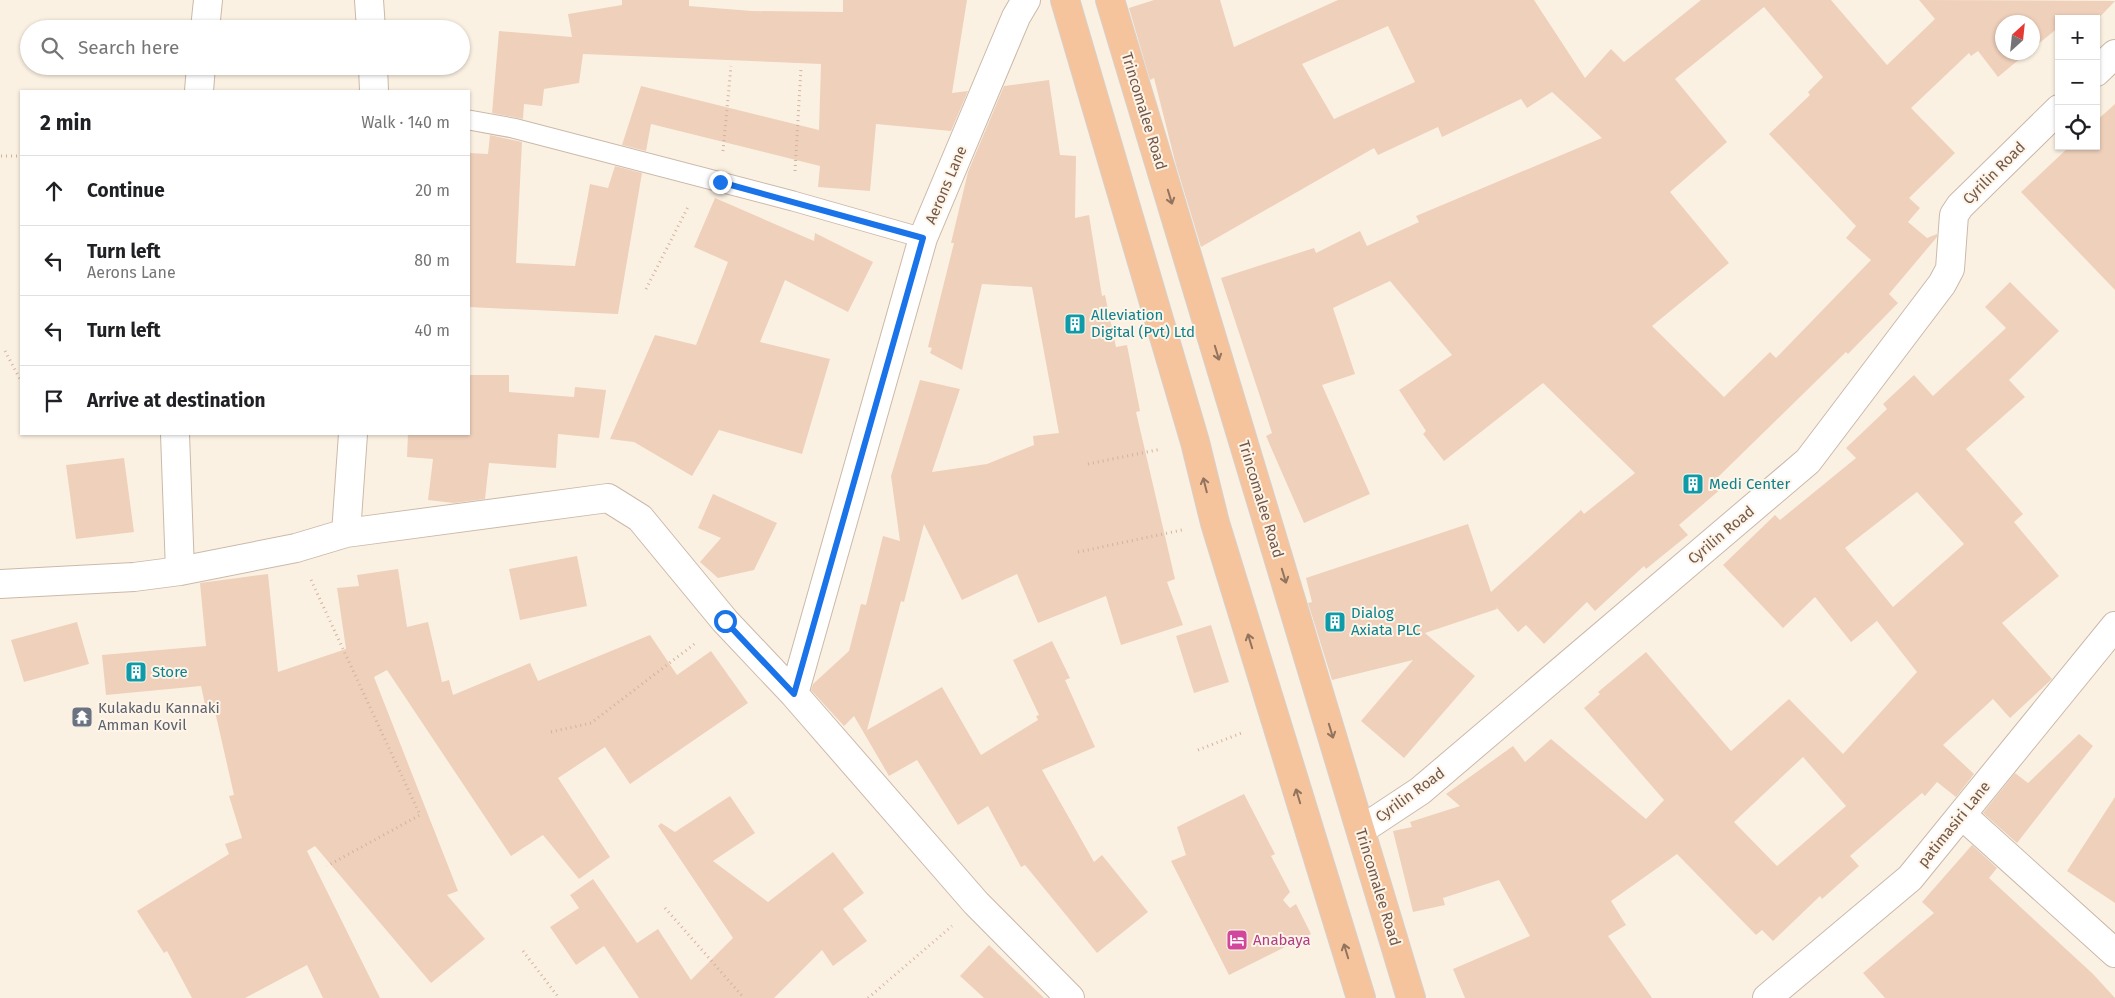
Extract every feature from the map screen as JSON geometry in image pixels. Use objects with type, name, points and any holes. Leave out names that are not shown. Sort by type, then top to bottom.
[{"type":"highway","points":[[1065,0],[1195,442],[1215,523],[1361,998]]},
{"type":"highway","name":"Trincomalee Road","points":[[1110,0],[1411,998]]},
{"type":"street","points":[[206,20],[208,0]]},
{"type":"street","points":[[369,0],[370,20]]},
{"type":"street","name":"Aerons Lane","points":[[794,694],[923,238],[1016,17],[1026,0]]},
{"type":"street","points":[[2100,68],[2115,54]]},
{"type":"street","points":[[198,90],[200,75]]},
{"type":"street","points":[[373,75],[374,90]]},
{"type":"street","name":"Cyrilin Road","points":[[1361,830],[1420,791],[1808,461],[1942,284],[1950,269],[1954,216],[1960,206],[2055,113]]},
{"type":"street","points":[[175,435],[180,571]]},
{"type":"street","points":[[346,533],[353,435]]},
{"type":"street","points":[[0,584],[134,577],[180,571],[296,548],[346,533],[608,498],[640,518],[725,621],[794,694],[976,903],[1070,998]]},
{"type":"street","name":"patimasiri Lane","points":[[1768,998],[1910,878],[2115,626]]},
{"type":"street","points":[[1962,815],[2115,953]]},
{"type":"lane","points":[[470,120],[512,128],[794,201],[923,238]]},
{"type":"path","points":[[646,289],[712,180],[731,66]]},
{"type":"path","points":[[794,201],[801,68]]},
{"type":"path","points":[[1,156],[20,156]]},
{"type":"path","points":[[5,351],[20,379]]},
{"type":"path","points":[[1088,464],[1195,442]]},
{"type":"path","points":[[1078,552],[1215,523]]},
{"type":"path","points":[[296,548],[420,815],[327,866]]},
{"type":"path","points":[[551,732],[592,723],[725,621]]},
{"type":"path","points":[[1198,750],[1274,719]]},
{"type":"path","points":[[868,998],[928,948],[976,903]]},
{"type":"path","points":[[665,908],[744,998]]},
{"type":"path","points":[[523,951],[559,998]]},
{"type":"building","points":[[622,0],[689,0],[689,6],[752,11],[843,12],[843,0],[967,0],[952,93],[968,91],[951,131],[876,124],[870,191],[818,187],[820,166],[651,124],[646,151],[622,145],[641,86],[819,130],[821,64],[583,54],[579,83],[544,89],[542,106],[524,104],[523,119],[492,113],[499,31],[572,37],[568,14],[622,5]]},
{"type":"building","points":[[1154,0],[1220,0],[1234,47],[1338,0],[1534,0],[1585,78],[1611,49],[1624,62],[1701,0],[1831,0],[1887,65],[1935,19],[1919,0],[2115,1],[2100,17],[2100,15],[2055,15],[2055,30],[2040,42],[2040,15],[1995,15],[1995,60],[2018,60],[1998,77],[1978,51],[1971,56],[1969,53],[1911,108],[1955,153],[1909,198],[1920,208],[1908,222],[1927,238],[1937,234],[1937,237],[1889,294],[1898,303],[1848,354],[1846,352],[1715,480],[1722,488],[1679,525],[1688,535],[1646,569],[1644,566],[1595,611],[1587,602],[1544,644],[1526,625],[1518,632],[1496,607],[1497,609],[1425,633],[1475,676],[1404,758],[1361,721],[1413,660],[1332,680],[1308,603],[1312,602],[1306,578],[1468,524],[1491,592],[1581,510],[1584,514],[1635,473],[1543,383],[1444,461],[1423,434],[1426,431],[1399,390],[1452,355],[1390,281],[1333,308],[1355,374],[1322,385],[1370,494],[1304,523],[1266,436],[1272,433],[1221,278],[1314,248],[1316,253],[1360,231],[1367,246],[1419,222],[1416,216],[1602,138],[1552,92],[1527,108],[1521,99],[1442,137],[1438,127],[1378,155],[1374,148],[1201,247],[1176,165],[1154,78],[1150,80],[1129,8]],"holes":[[[1764,7],[1823,77],[1808,92],[1810,95],[1769,134],[1856,226],[1846,238],[1871,260],[1776,358],[1770,352],[1724,397],[1652,326],[1729,263],[1670,192],[1727,142],[1675,79]],[[1388,26],[1415,82],[1334,119],[1302,64]]]},
{"type":"building","points":[[1049,80],[1060,155],[1076,156],[1075,218],[1089,215],[1102,296],[1105,295],[1116,347],[1127,345],[1140,411],[1136,412],[1175,579],[1167,582],[1183,625],[1121,645],[1106,596],[1038,623],[1017,574],[962,600],[924,524],[904,602],[901,601],[867,730],[942,687],[981,755],[1038,720],[1036,716],[1039,715],[1013,660],[1052,641],[1070,678],[1065,680],[1095,747],[1042,770],[1094,862],[1102,855],[1148,912],[1097,953],[1025,865],[1021,867],[988,806],[958,825],[917,760],[889,776],[854,716],[844,726],[811,690],[813,684],[849,651],[861,604],[866,605],[883,536],[900,541],[891,476],[920,380],[960,389],[932,472],[987,464],[1034,445],[1033,436],[1059,433],[1032,287],[982,284],[962,370],[930,353],[932,348],[928,347],[954,243],[951,243],[968,172],[1004,86]]},
{"type":"building","points":[[2115,104],[2115,290],[2021,192],[2066,150],[2100,150],[2100,117]]},
{"type":"building","points":[[490,135],[522,142],[516,263],[575,266],[590,184],[608,188],[615,166],[642,173],[618,314],[470,307],[470,153],[488,154]]},
{"type":"building","points":[[715,198],[814,241],[815,233],[873,262],[848,312],[785,280],[760,342],[830,359],[802,454],[719,430],[692,476],[634,442],[610,439],[655,335],[696,345],[728,262],[694,247]]},
{"type":"building","points":[[2010,282],[2059,331],[2009,380],[2025,397],[1966,449],[2023,514],[2014,522],[2059,576],[2002,623],[2052,679],[2010,718],[1993,699],[1943,745],[1974,774],[1956,797],[1937,782],[1925,796],[1922,793],[1850,856],[1859,866],[1822,899],[1820,896],[1773,941],[1762,930],[1756,935],[1677,854],[1611,901],[1626,925],[1608,936],[1652,998],[1465,998],[1453,969],[1530,936],[1499,880],[1443,898],[1445,905],[1413,912],[1393,831],[1412,827],[1410,822],[1460,806],[1446,794],[1513,746],[1525,762],[1551,739],[1646,819],[1664,800],[1584,708],[1600,694],[1598,692],[1646,652],[1731,751],[1789,699],[1843,754],[1917,672],[1877,621],[1888,612],[1851,642],[1815,597],[1783,628],[1723,565],[1775,515],[1780,520],[1856,458],[1846,448],[1887,409],[1883,404],[1914,375],[1933,396],[2006,328],[1985,307]],"holes":[[[1917,492],[1964,544],[1893,607],[1845,548]],[[1803,757],[1846,806],[1777,866],[1734,822]]]},
{"type":"building","points":[[470,375],[509,375],[509,392],[574,397],[575,387],[606,390],[599,438],[558,434],[556,468],[489,463],[485,499],[454,503],[428,500],[433,459],[407,457],[408,435],[470,435]]},
{"type":"building","points":[[124,458],[134,532],[76,539],[66,465]]},
{"type":"building","points":[[713,494],[777,523],[754,570],[718,578],[700,562],[721,538],[698,528]]},
{"type":"building","points":[[577,556],[587,606],[520,620],[509,569]]},
{"type":"building","points":[[398,569],[407,627],[428,622],[442,682],[449,680],[453,695],[530,663],[538,681],[650,635],[677,675],[711,651],[748,703],[630,784],[605,747],[558,778],[610,857],[579,879],[543,835],[511,856],[387,670],[374,677],[458,891],[447,895],[485,939],[431,983],[315,846],[307,851],[380,998],[323,998],[307,965],[245,998],[192,998],[167,951],[164,953],[137,911],[229,854],[225,844],[242,838],[229,796],[234,795],[214,707],[206,709],[201,686],[106,695],[102,655],[206,646],[200,583],[268,574],[278,672],[346,649],[337,588],[359,586],[357,575]]},
{"type":"building","points":[[77,622],[89,664],[24,682],[11,640]]},
{"type":"building","points":[[1211,625],[1229,682],[1194,693],[1176,636]]},
{"type":"building","points":[[2079,734],[2093,746],[2017,843],[1983,813],[2015,773],[2028,783]]},
{"type":"building","points":[[1244,794],[1275,854],[1271,856],[1290,892],[1283,900],[1290,908],[1296,904],[1311,934],[1229,975],[1171,861],[1186,855],[1177,827]]},
{"type":"building","points":[[730,796],[755,833],[713,861],[768,902],[833,852],[864,893],[843,909],[867,941],[833,966],[822,950],[774,998],[639,998],[604,946],[576,965],[550,927],[579,908],[570,895],[593,879],[637,943],[658,929],[691,980],[733,938],[658,826],[661,823],[675,832]]},
{"type":"building","points":[[2115,797],[2115,903],[2067,871]]},
{"type":"building","points":[[1972,845],[1997,868],[1989,878],[2093,974],[2115,998],[1885,998],[1863,973],[1934,913],[1922,902]]},
{"type":"building","points":[[989,945],[1044,998],[984,998],[960,976]]},
{"type":"place","name":"Alleviation Digital (Pvt) Ltd","points":[[1075,324]]},
{"type":"place","name":"Medi Center","points":[[1693,484]]},
{"type":"place","name":"Dialog Axiata PLC","points":[[1335,622]]},
{"type":"place","name":"Store","points":[[136,672]]},
{"type":"place","name":"Kulakadu Kannaki Amman Kovil","points":[[82,717]]},
{"type":"place","name":"Anabaya","points":[[1237,940]]},
{"type":"route","points":[[720,182],[923,238],[794,694],[725,621]]}]
